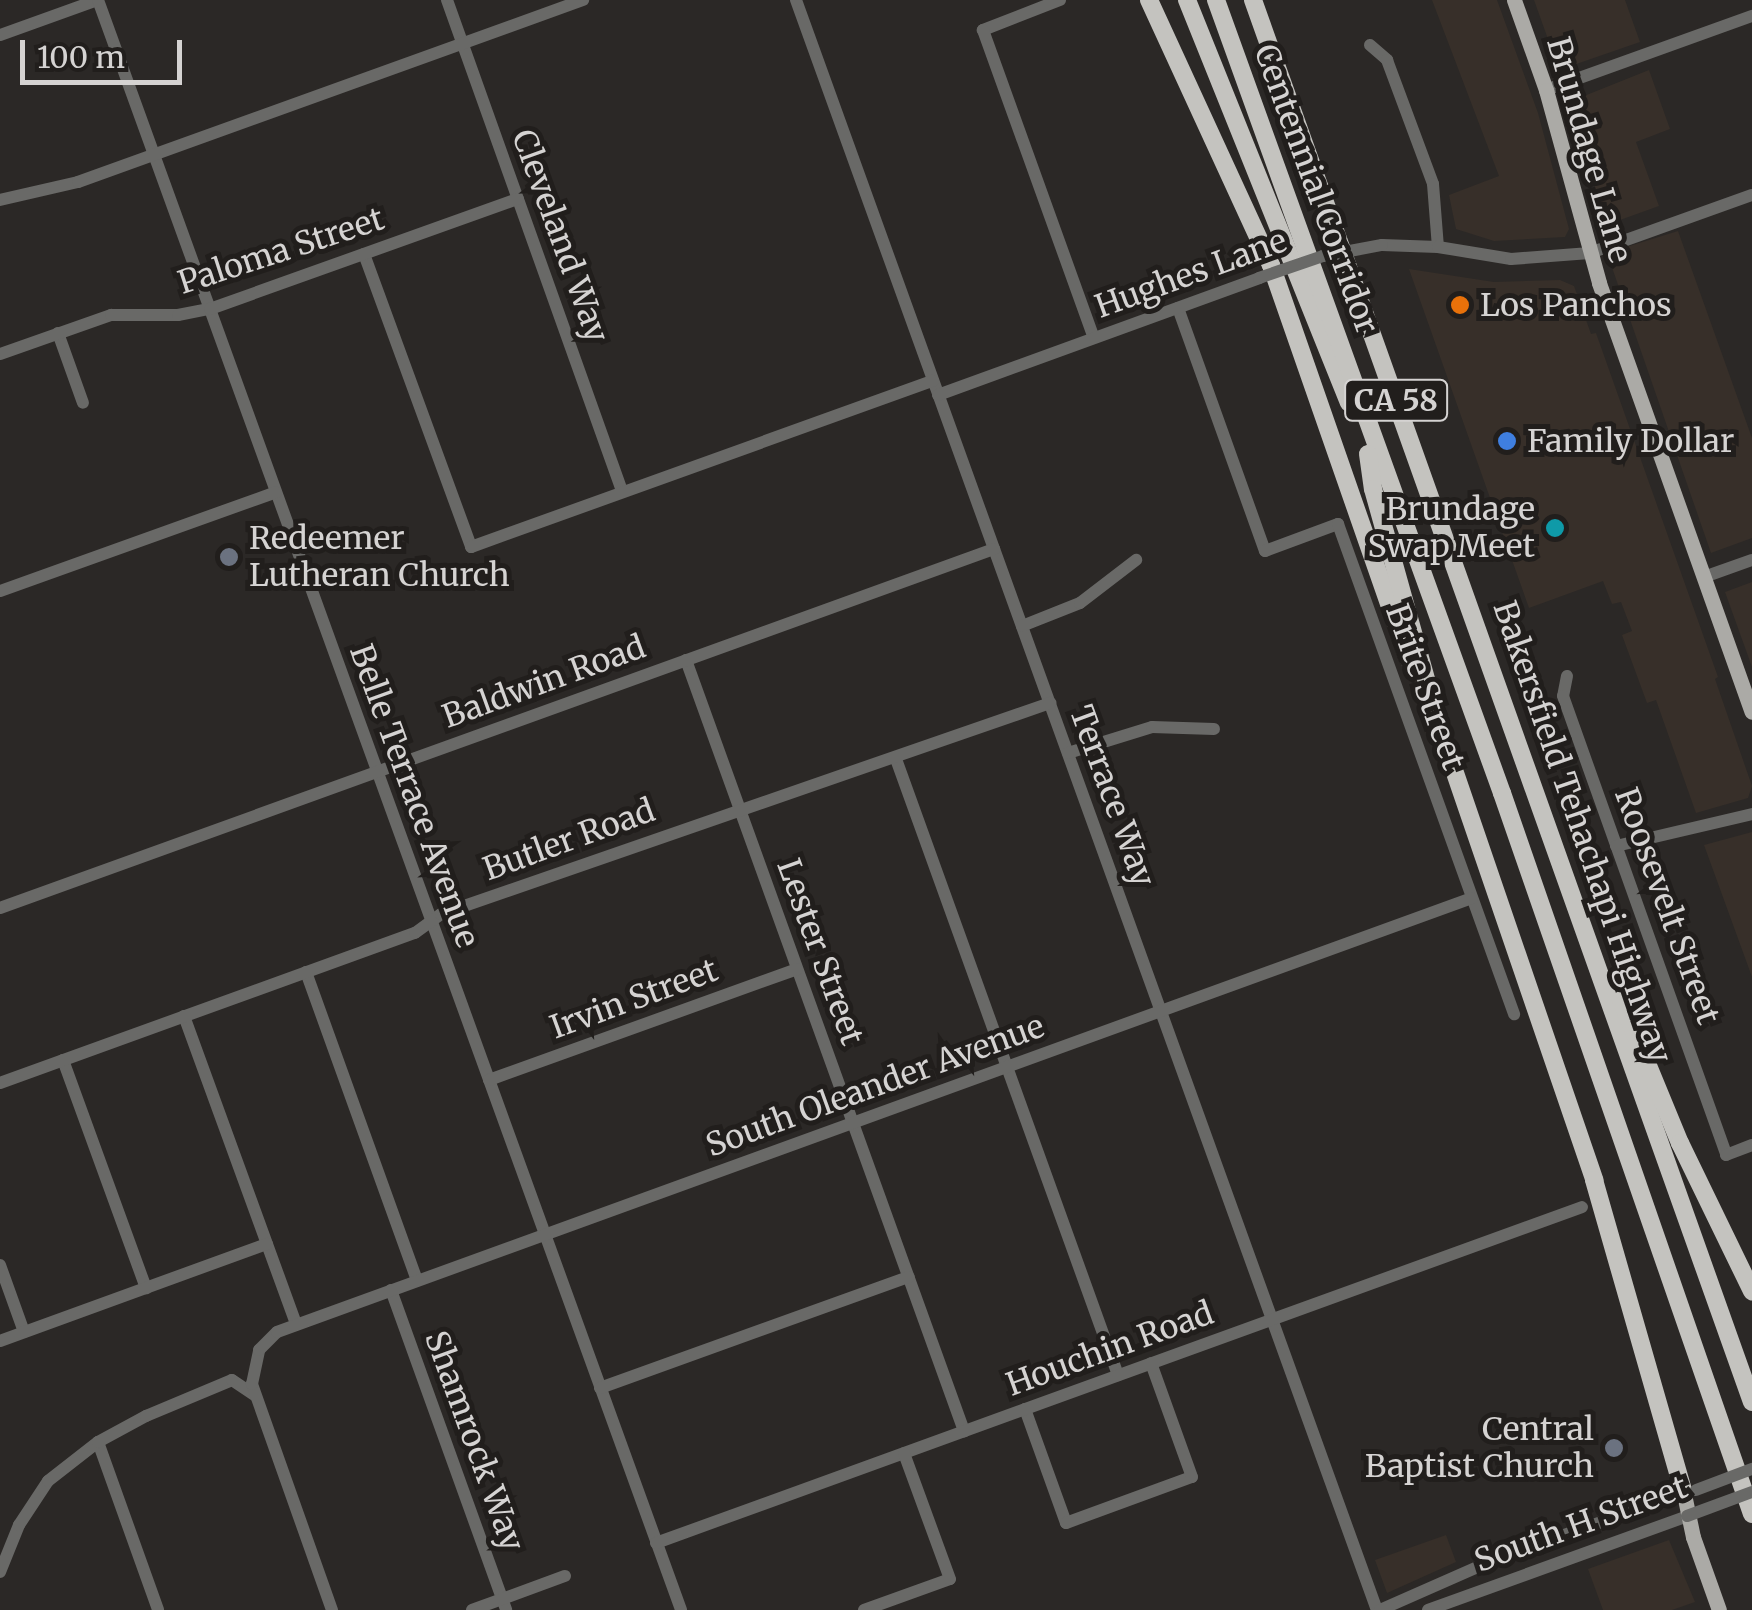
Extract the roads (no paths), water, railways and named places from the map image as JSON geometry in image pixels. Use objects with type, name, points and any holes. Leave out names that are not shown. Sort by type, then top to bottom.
[{"type":"highway","points":[[1149,0],[1271,265],[1432,726],[1462,799]]},
{"type":"highway","points":[[1187,0],[1502,793]]},
{"type":"highway","name":"Centennial Corridor","points":[[1216,0],[1502,793]]},
{"type":"highway","name":"Bakersfield Tehachapi Highway","points":[[1252,0],[1752,1402]]},
{"type":"highway","points":[[1368,454],[1396,575],[1462,799],[1594,1180],[1690,1492]]},
{"type":"highway","name":"Bakersfield Tehachapi Highway","points":[[1502,793],[1752,1514]]},
{"type":"highway","points":[[1538,802],[1680,1143],[1752,1291]]},
{"type":"main road","name":"Brundage Lane","points":[[1514,0],[1546,90],[1590,253],[1752,712]]},
{"type":"main road","points":[[1690,1492],[1688,1516],[1719,1610]]},
{"type":"street","points":[[0,36],[98,0]]},
{"type":"street","name":"Belle Terrace Avenue","points":[[98,0],[680,1610]]},
{"type":"street","name":"Cleveland Way","points":[[447,0],[622,491]]},
{"type":"street","points":[[0,200],[78,182],[583,0]]},
{"type":"street","name":"Terrace Way","points":[[796,0],[1379,1610]]},
{"type":"street","points":[[1060,0],[983,30],[1094,338]]},
{"type":"street","points":[[1546,90],[1752,16]]},
{"type":"street","points":[[1370,45],[1386,60],[1433,184],[1438,248]]},
{"type":"street","name":"Hughes Lane","points":[[364,254],[471,547],[622,491],[1094,338],[1323,256],[1382,245],[1438,248],[1511,259],[1590,253],[1752,195]]},
{"type":"street","name":"Paloma Street","points":[[0,354],[126,312],[178,315],[210,309],[518,199]]},
{"type":"street","name":"Brite Street","points":[[1178,308],[1264,551],[1338,524],[1514,1014]]},
{"type":"street","points":[[58,333],[83,403]]},
{"type":"street","points":[[0,592],[276,492]]},
{"type":"street","name":"Baldwin Road","points":[[0,908],[994,549]]},
{"type":"street","points":[[1022,626],[1080,603],[1136,560]]},
{"type":"street","points":[[1704,577],[1752,560]]},
{"type":"street","name":"Lester Street","points":[[686,660],[964,1431]]},
{"type":"street","name":"Roosevelt Street","points":[[1567,676],[1563,696],[1726,1155],[1752,1145]]},
{"type":"street","name":"Butler Road","points":[[0,1083],[430,925],[441,914],[1050,703]]},
{"type":"street","points":[[1068,753],[1152,728],[1214,729]]},
{"type":"street","points":[[896,759],[1118,1375]]},
{"type":"street","points":[[1616,846],[1752,814]]},
{"type":"street","name":"South Oleander Avenue","points":[[254,1394],[252,1373],[259,1350],[277,1332],[296,1324],[1472,898]]},
{"type":"street","name":"Irvin Street","points":[[489,1080],[797,969]]},
{"type":"street","points":[[306,972],[417,1280]]},
{"type":"street","points":[[184,1016],[296,1324]]},
{"type":"street","points":[[63,1060],[146,1288]]},
{"type":"street","name":"Houchin Road","points":[[656,1543],[1582,1208]]},
{"type":"street","points":[[0,1341],[267,1244]]},
{"type":"street","points":[[0,1264],[24,1332]]},
{"type":"street","points":[[600,1388],[909,1277]]},
{"type":"street","name":"Shamrock Way","points":[[391,1290],[504,1604]]},
{"type":"street","points":[[1025,1409],[1066,1522],[1192,1477],[1151,1364]]},
{"type":"street","points":[[0,1572],[19,1525],[48,1481],[98,1442],[146,1416],[232,1380],[254,1394],[332,1610]]},
{"type":"street","points":[[98,1442],[158,1610]]},
{"type":"street","points":[[864,1610],[950,1579],[904,1453]]},
{"type":"street","name":"South H Street","points":[[1379,1610],[1484,1564],[1752,1469]]},
{"type":"street","name":"South H Street","points":[[1428,1610],[1752,1492]]},
{"type":"street","points":[[472,1610],[504,1604],[566,1576]]},
{"type":"place","name":"Los Panchos","points":[[1460,305]]},
{"type":"place","name":"Family Dollar","points":[[1507,441]]},
{"type":"place","name":"Brundage Swap Meet","points":[[1555,528]]},
{"type":"place","name":"Redeemer Lutheran Church","points":[[229,557]]},
{"type":"place","name":"Central Baptist Church","points":[[1614,1448]]}]
